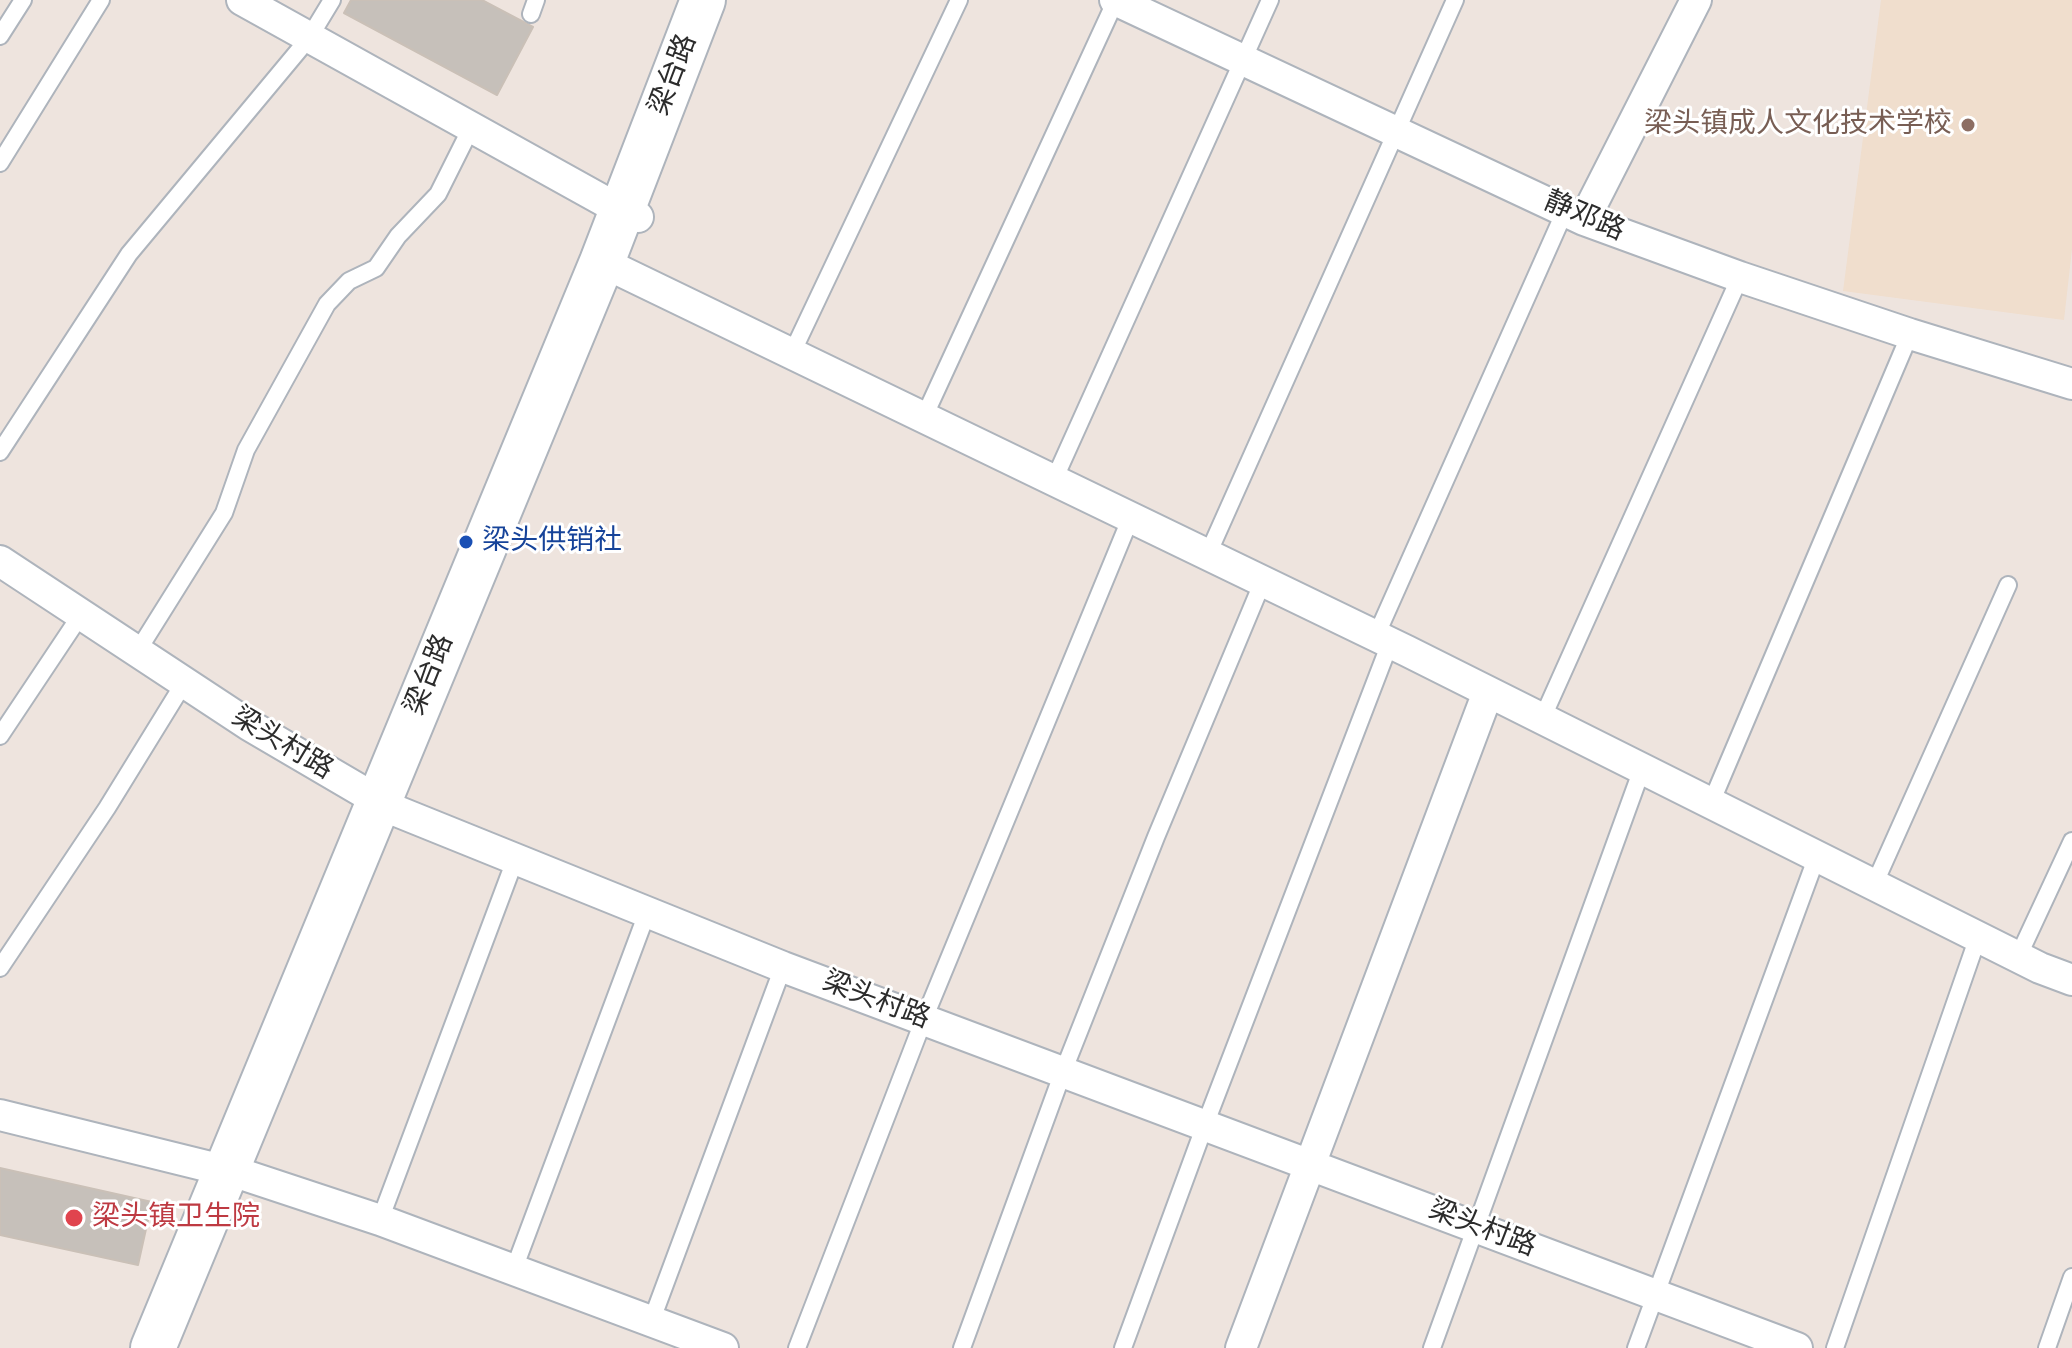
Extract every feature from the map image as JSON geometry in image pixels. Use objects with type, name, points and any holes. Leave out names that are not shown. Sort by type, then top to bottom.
[{"type":"main road","name":"梁台路","points":[[153,1348],[236,1174],[611,266],[703,0]]},
{"type":"main road","name":"梁台路","points":[[631,214],[724,0]]},
{"type":"main road","name":"梁台路","points":[[178,1348],[236,1174]]},
{"type":"street","points":[[242,0],[631,214]]},
{"type":"street","name":"静邓路","points":[[1116,0],[1574,215],[1740,277],[2072,384]]},
{"type":"street","points":[[1574,215],[1696,0]]},
{"type":"street","points":[[611,266],[1383,639],[2040,968],[2072,980]]},
{"type":"street","name":"梁头村路","points":[[0,561],[184,683],[306,760],[386,805],[783,967],[1797,1348]]},
{"type":"street","points":[[1241,1348],[1488,692]]},
{"type":"street","points":[[0,1115],[236,1174],[380,1220],[723,1348]]},
{"type":"lane","points":[[0,36],[23,0]]},
{"type":"lane","points":[[0,163],[101,0]]},
{"type":"lane","points":[[0,452],[129,254],[309,38],[332,0]]},
{"type":"lane","points":[[792,353],[959,0]]},
{"type":"lane","points":[[924,417],[1116,0]]},
{"type":"lane","points":[[1054,480],[1270,0]]},
{"type":"lane","points":[[1208,554],[1455,0]]},
{"type":"lane","points":[[137,652],[224,513],[246,450],[327,304],[349,281],[376,268],[398,236],[438,194],[471,128]]},
{"type":"lane","points":[[1123,1348],[1383,639],[1574,215]]},
{"type":"lane","points":[[1542,719],[1740,277]]},
{"type":"lane","points":[[1711,803],[1910,334]]},
{"type":"lane","points":[[797,1348],[924,1019],[1131,517]]},
{"type":"lane","points":[[962,1348],[1063,1072],[1156,837],[1263,581]]},
{"type":"lane","points":[[1874,885],[2008,585]]},
{"type":"lane","points":[[0,736],[80,616]]},
{"type":"lane","points":[[0,968],[107,808],[184,683]]},
{"type":"lane","points":[[1432,1348],[1642,769]]},
{"type":"lane","points":[[2018,957],[2072,841]]},
{"type":"lane","points":[[1636,1348],[1817,856]]},
{"type":"lane","points":[[380,1220],[515,860]]},
{"type":"lane","points":[[514,1269],[647,913]]},
{"type":"lane","points":[[1835,1348],[1978,937]]},
{"type":"lane","points":[[651,1322],[783,967]]},
{"type":"lane","points":[[2047,1348],[2072,1277]]},
{"type":"shaded area","name":"梁头镇成人文化技术学校","points":[[1881,0],[2072,0],[2072,249],[2064,320],[1843,291]]},
{"type":"building","points":[[351,0],[482,0],[533,27],[497,95],[344,13]]},
{"type":"building","name":"梁头镇卫生院","points":[[0,1168],[152,1202],[138,1265],[0,1235]]},
{"type":"place","name":"梁头镇成人文化技术学校","points":[[1968,125]]},
{"type":"place","name":"梁头供销社","points":[[466,542]]},
{"type":"place","name":"梁头镇卫生院","points":[[74,1218]]}]
